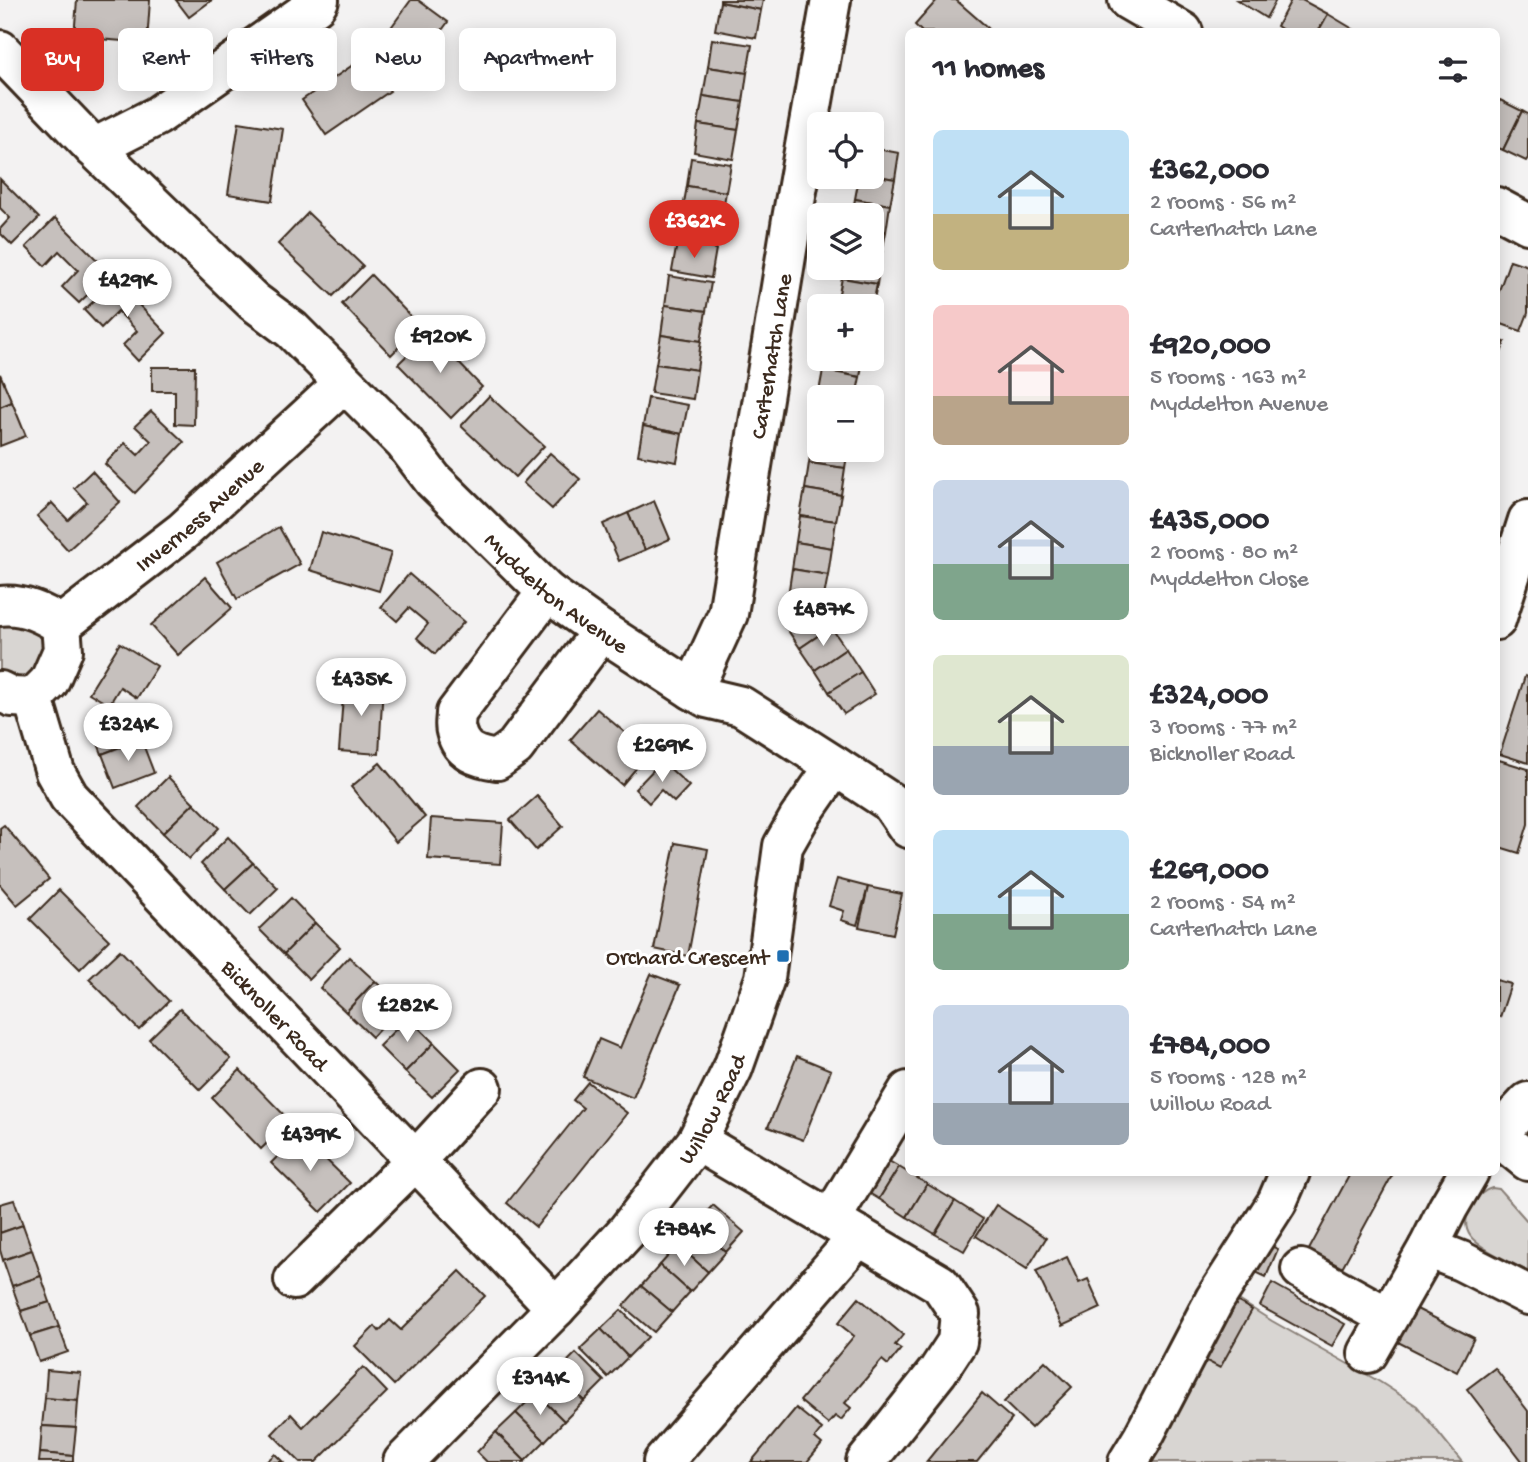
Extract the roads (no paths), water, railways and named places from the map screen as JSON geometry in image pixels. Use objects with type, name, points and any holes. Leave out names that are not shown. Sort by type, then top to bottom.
[{"type":"street","points":[[94,148],[157,116],[316,5],[319,0]]},
{"type":"street","name":"Carterhatch Lane","points":[[700,694],[728,614],[831,0]]},
{"type":"street","points":[[1128,0],[1176,28]]},
{"type":"street","name":"Myddelton Avenue","points":[[0,50],[94,148],[253,301],[292,330],[404,442],[433,480],[547,592],[700,694]]},
{"type":"street","points":[[1500,210],[1528,224]]},
{"type":"street","name":"Myddelton Avenue","points":[[253,301],[270,340],[396,462],[433,480]]},
{"type":"street","name":"Inverness Avenue","points":[[61,625],[183,531],[329,397]]},
{"type":"street","points":[[1500,608],[1528,520]]},
{"type":"street","points":[[547,592],[456,713],[455,731],[465,749],[478,757],[497,760],[515,747],[602,631]]},
{"type":"street","points":[[0,605],[19,606],[47,616],[61,625],[63,650],[49,682],[16,695]]},
{"type":"street","points":[[700,694],[741,706],[882,822],[905,827]]},
{"type":"street","name":"Bicknoller Road","points":[[16,695],[69,797],[556,1308]]},
{"type":"street","name":"Willow Road","points":[[403,1462],[556,1308],[627,1231],[697,1141],[733,1068],[765,978],[783,846],[828,776]]},
{"type":"street","points":[[294,1280],[415,1161],[482,1088]]},
{"type":"street","points":[[663,1462],[845,1228],[905,1098]]},
{"type":"street","points":[[1500,1131],[1528,1102]]},
{"type":"street","points":[[1500,1138],[1528,1161]]},
{"type":"street","points":[[697,1141],[940,1284],[960,1314],[957,1342],[938,1371],[866,1462]]},
{"type":"street","points":[[1128,1462],[1215,1299],[1277,1202],[1288,1176]]},
{"type":"street","points":[[1368,1353],[1429,1248],[1447,1208],[1467,1176]]},
{"type":"street","points":[[1429,1248],[1528,1295]]},
{"type":"street","points":[[1301,1269],[1388,1317]]},
{"type":"place","name":"Orchard Crescent","points":[[783,956]]}]
